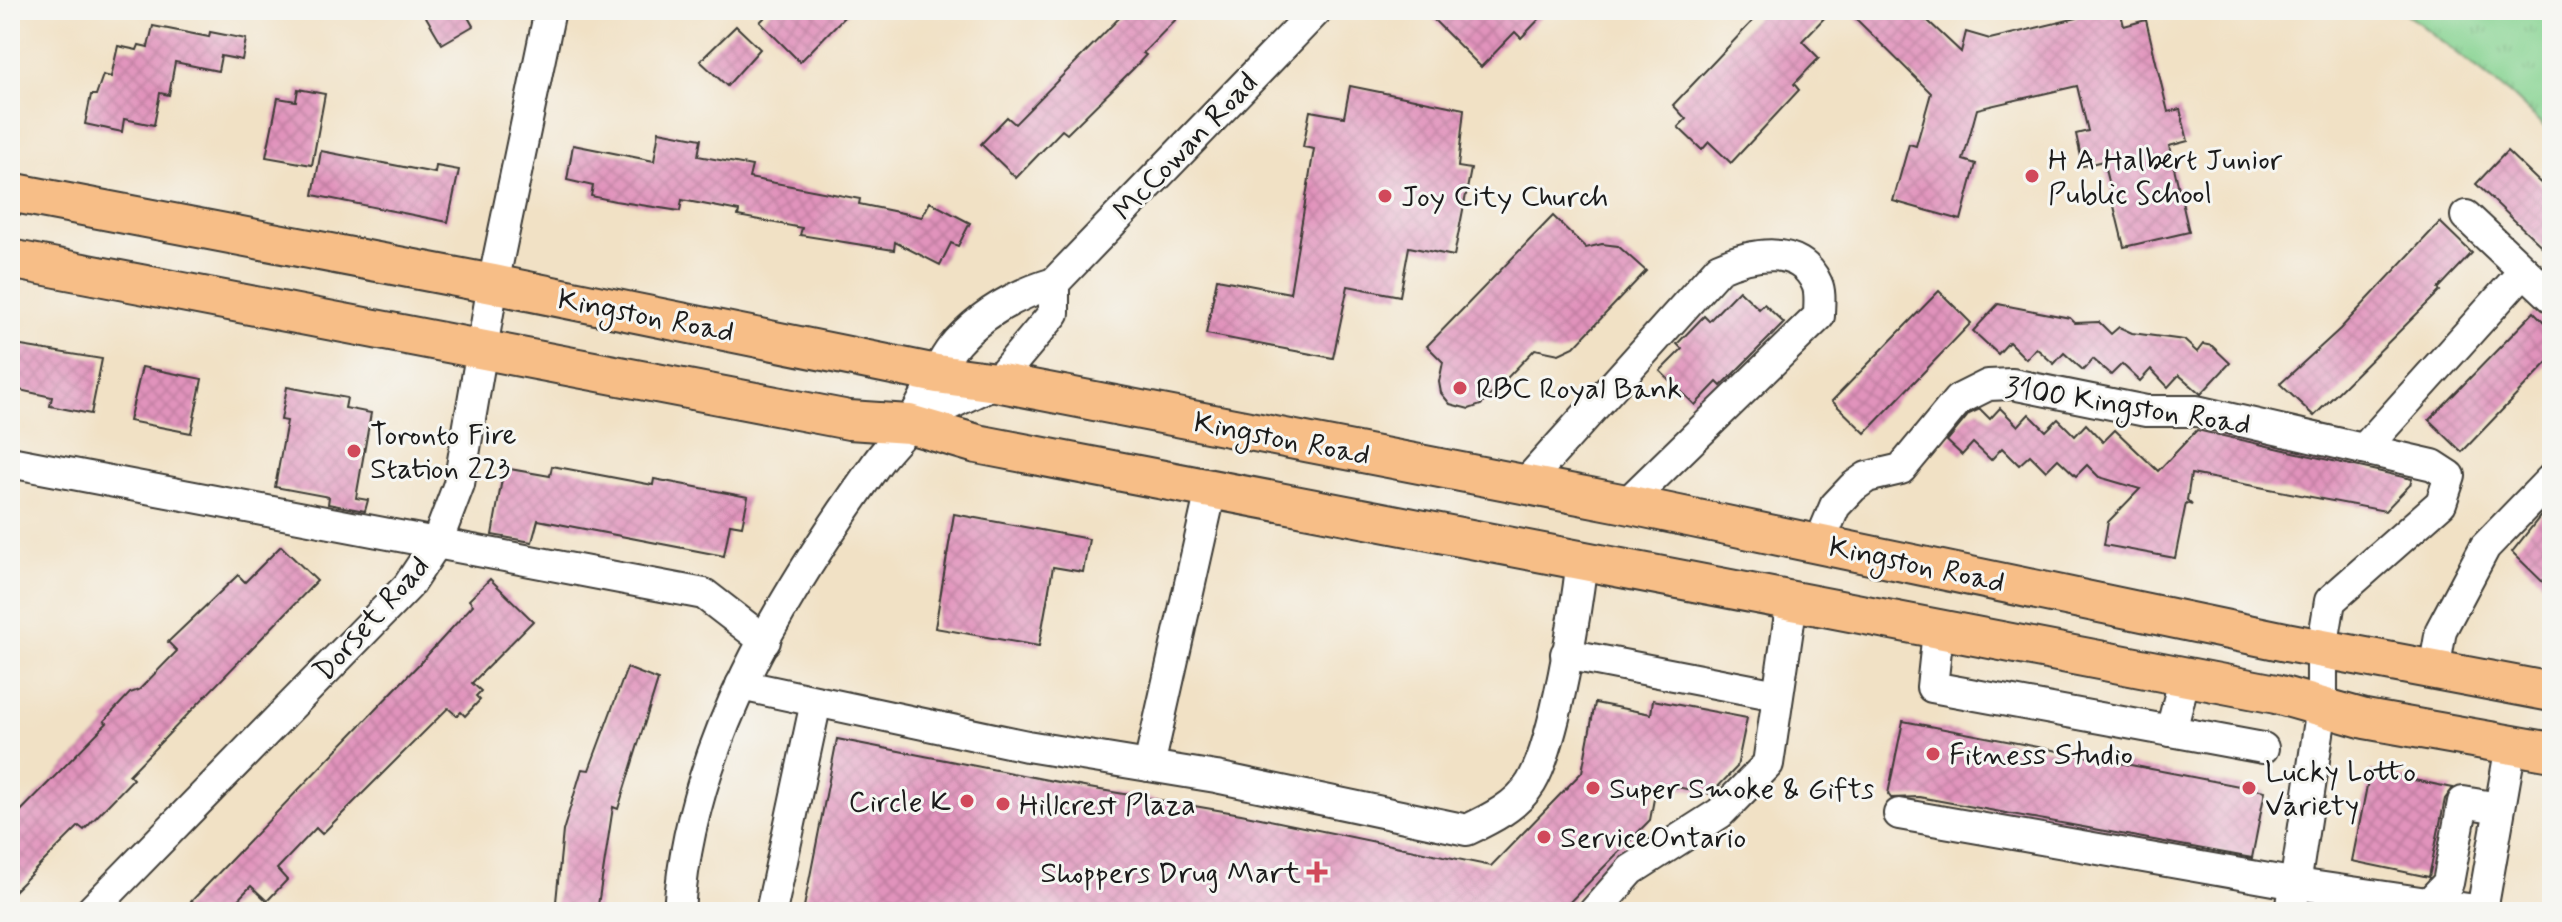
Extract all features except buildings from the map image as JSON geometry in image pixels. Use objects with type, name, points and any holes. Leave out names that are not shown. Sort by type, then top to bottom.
[{"type":"main road","name":"Kingston Road","points":[[10,192],[493,284],[937,374],[996,382],[1626,504],[2322,649],[2552,692]]},
{"type":"main road","name":"Kingston Road","points":[[10,259],[849,420],[909,424],[977,444],[2185,676],[2365,719],[2552,752]]},
{"type":"street","name":"Dorset Road","points":[[90,912],[408,586],[437,542],[459,484],[493,284],[550,10]]},
{"type":"street","name":"McCowan Road","points":[[679,912],[688,848],[703,787],[741,685],[765,641],[878,462],[909,424],[957,342],[1016,294],[1054,283],[1317,10]]},
{"type":"street","points":[[2466,216],[2552,297]]},
{"type":"street","points":[[1523,486],[1719,268],[1747,256],[1762,255],[1776,255],[1803,265],[1818,286],[1819,316],[1626,504]]},
{"type":"street","points":[[2364,449],[2524,271]]},
{"type":"street","points":[[909,424],[996,382],[1054,313],[1054,283]]},
{"type":"street","name":"3100 Kingston Road","points":[[1819,544],[1835,506],[1853,487],[1867,477],[1901,469],[1958,400],[1988,385],[2012,384],[2146,411],[2197,411],[2433,465],[2450,476],[2441,503],[2330,601],[2322,649]]},
{"type":"street","points":[[10,462],[704,594],[765,641]]},
{"type":"street","points":[[2434,671],[2441,630],[2485,547],[2552,478]]},
{"type":"street","points":[[1149,766],[1211,490]]},
{"type":"street","points":[[741,685],[1027,746],[1149,766],[1467,830],[1498,815],[1531,784],[1547,742],[1582,560]]},
{"type":"street","points":[[1594,912],[1631,870],[1720,813],[1768,764],[1792,601]]},
{"type":"street","points":[[1938,631],[1932,687],[2263,748]]},
{"type":"street","points":[[2294,898],[2322,707],[2322,649]]},
{"type":"street","points":[[1566,654],[1777,695]]},
{"type":"street","points":[[2171,731],[2185,676]]},
{"type":"street","points":[[771,912],[816,702]]},
{"type":"street","points":[[1899,814],[2294,898],[2430,902],[2482,911],[2511,745]]},
{"type":"street","points":[[2430,902],[2448,883],[2463,802],[2499,808]]},
{"type":"green space","points":[[2402,10],[2552,10],[2552,134],[2511,95]]},
{"type":"place","name":"H A Halbert Junior Public School","points":[[2032,176]]},
{"type":"place","name":"Joy City Church","points":[[1385,196]]},
{"type":"place","name":"RBC Royal Bank","points":[[1460,388]]},
{"type":"place","name":"Toronto Fire Station 223","points":[[354,451]]},
{"type":"place","name":"Fitness Studio","points":[[1933,754]]},
{"type":"place","name":"Super Smoke & Gifts","points":[[1593,788]]},
{"type":"place","name":"Lucky Lotto Variety","points":[[2249,788]]},
{"type":"place","name":"Circle K","points":[[967,801]]},
{"type":"place","name":"Hillcrest Plaza","points":[[1003,804]]},
{"type":"place","name":"ServiceOntario","points":[[1544,837]]},
{"type":"place","name":"Shoppers Drug Mart","points":[[1317,872]]}]
